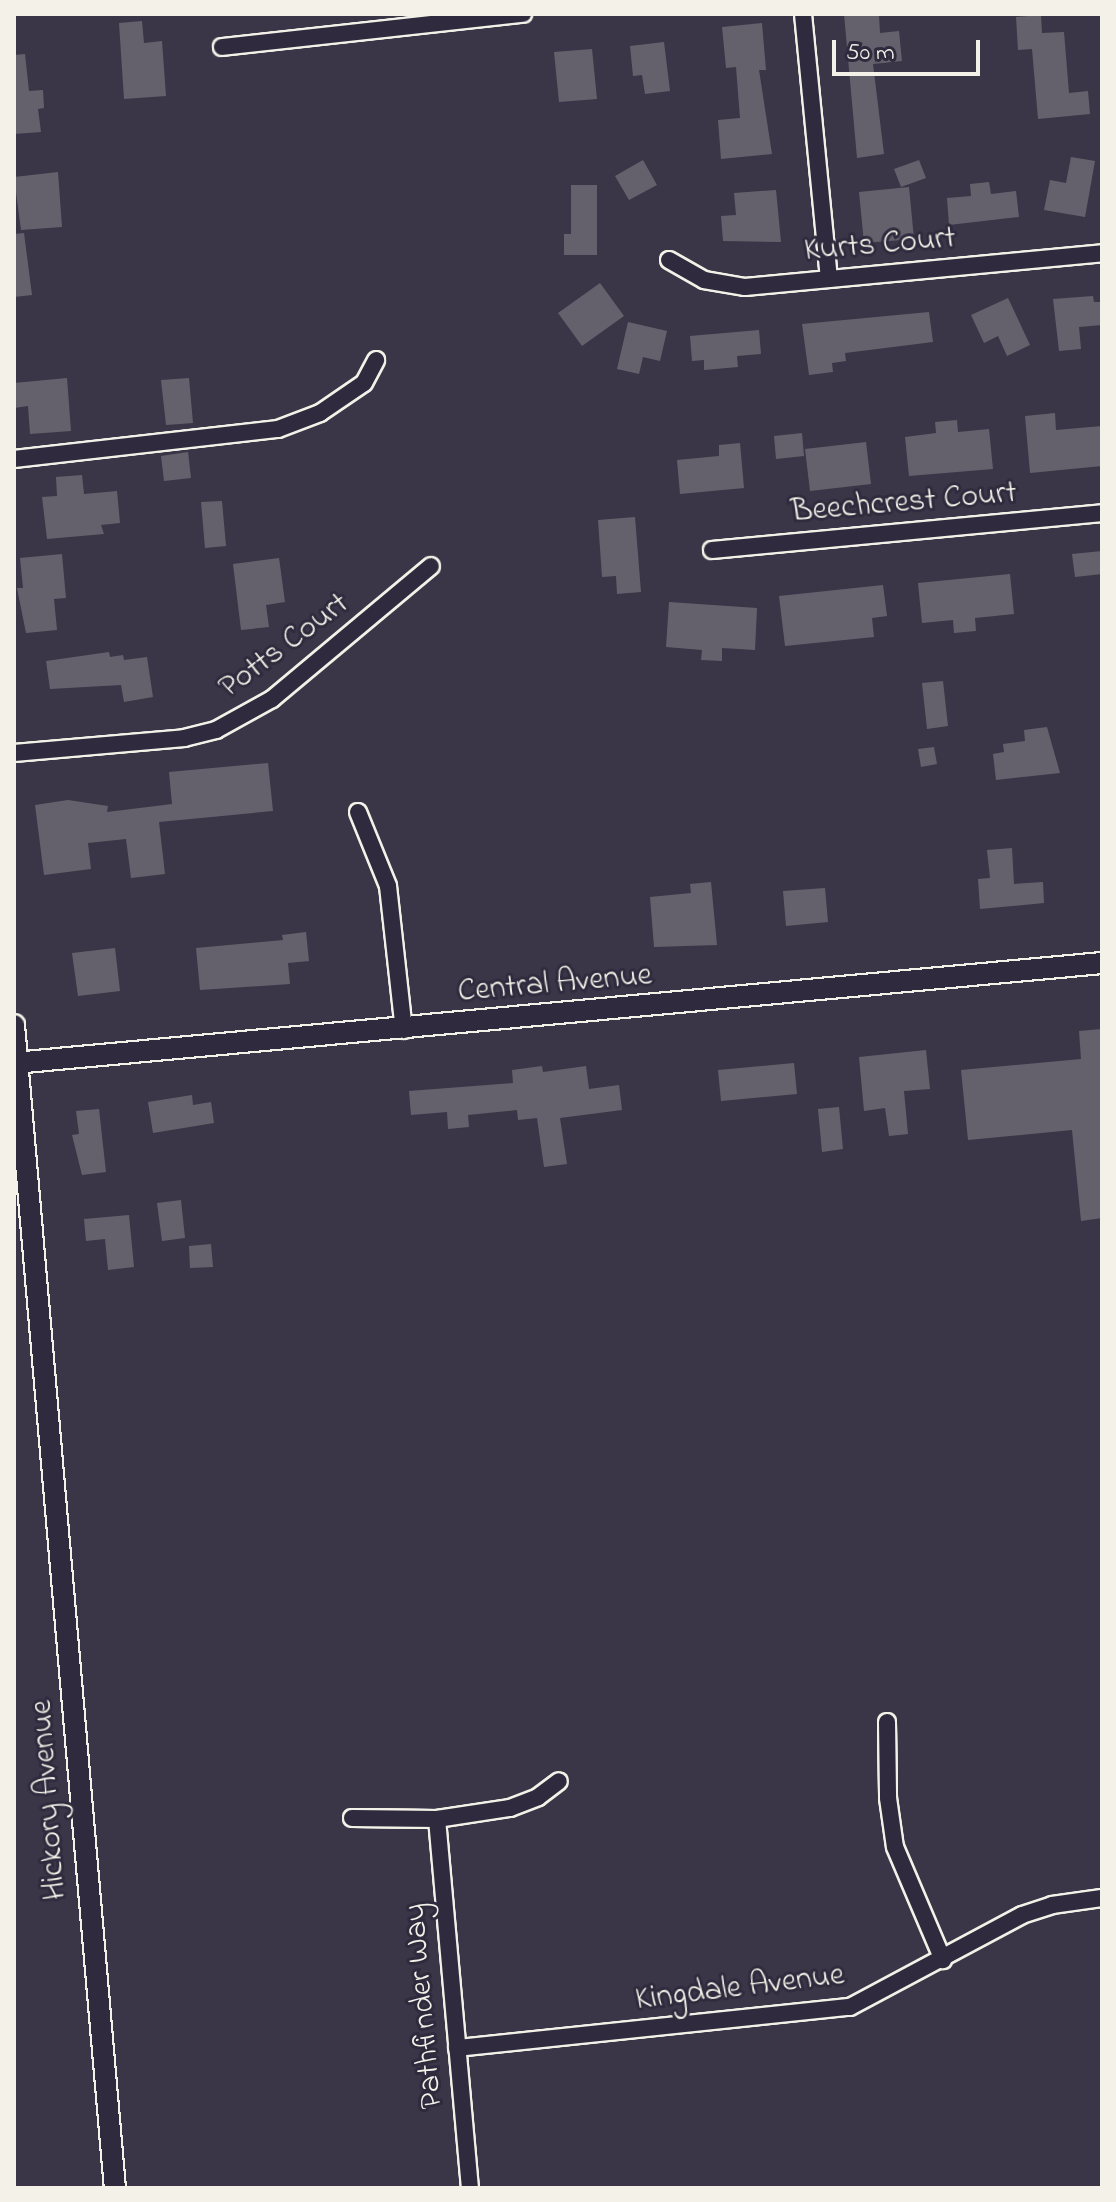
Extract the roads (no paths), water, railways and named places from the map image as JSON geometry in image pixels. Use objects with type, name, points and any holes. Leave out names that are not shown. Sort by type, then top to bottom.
[{"type":"street","points":[[222,47],[441,18],[523,14]]},
{"type":"street","points":[[803,14],[829,279]]},
{"type":"street","name":"Kurts Court","points":[[669,260],[692,275],[731,287],[1102,253]]},
{"type":"street","points":[[14,459],[278,429],[320,413],[364,383],[376,360]]},
{"type":"street","name":"Beechcrest Court","points":[[712,550],[1102,513]]},
{"type":"street","name":"Potts Court","points":[[14,753],[184,738],[216,730],[272,699],[431,566]]},
{"type":"street","points":[[358,812],[388,886],[404,1030]]},
{"type":"street","name":"Central Avenue","points":[[16,1063],[404,1030],[1102,963]]},
{"type":"street","name":"Hickory Avenue","points":[[14,1025],[115,2188]]},
{"type":"street","points":[[887,1722],[888,1798],[895,1847],[943,1960]]},
{"type":"street","points":[[352,1818],[437,1819],[510,1808],[538,1797],[559,1781]]},
{"type":"street","name":"Pathfinder Way","points":[[437,1819],[470,2188]]},
{"type":"street","name":"Kingdale Avenue","points":[[457,2048],[821,2014],[878,1996],[1022,1915],[1052,1905],[1102,1898]]}]
